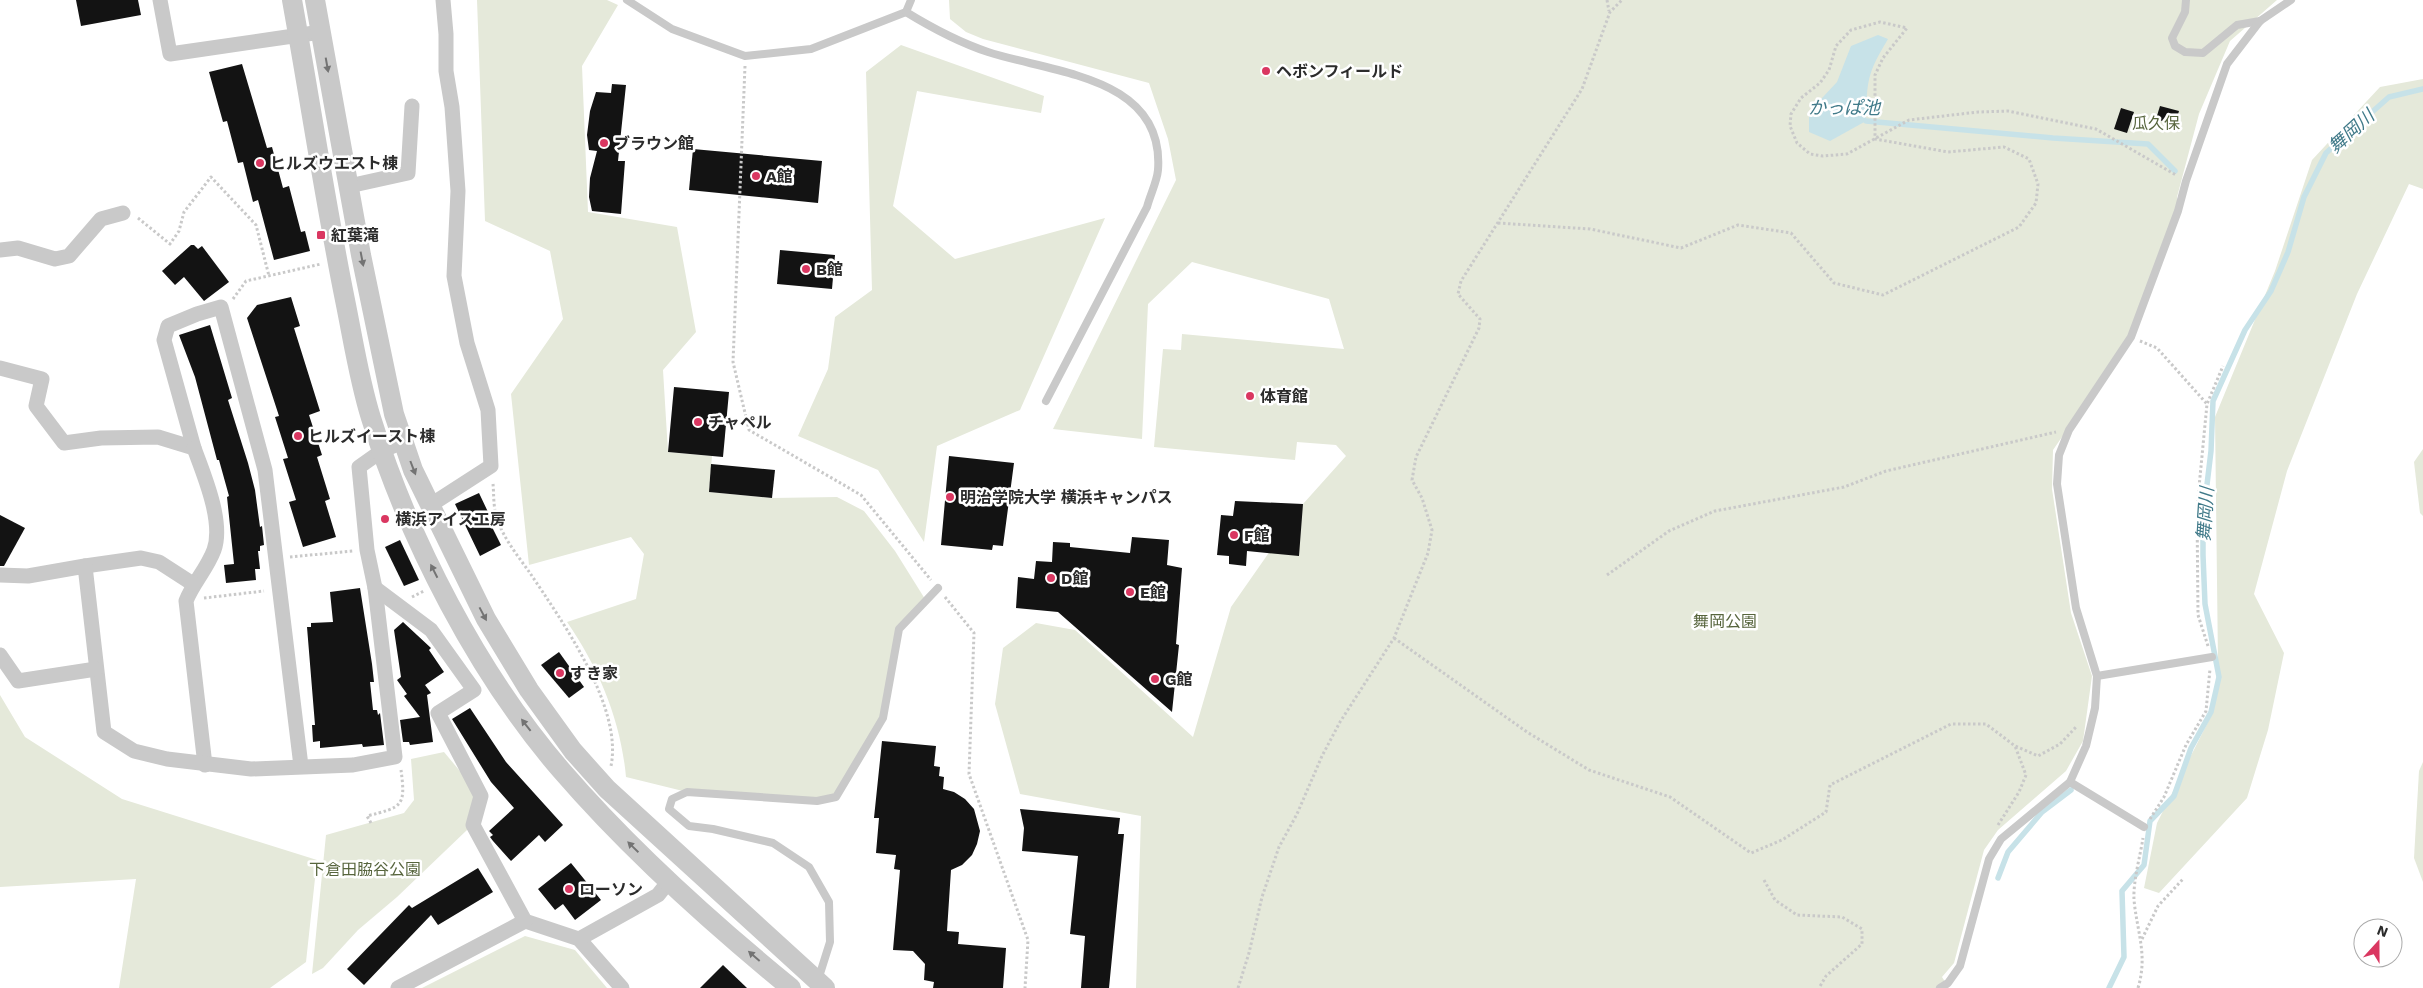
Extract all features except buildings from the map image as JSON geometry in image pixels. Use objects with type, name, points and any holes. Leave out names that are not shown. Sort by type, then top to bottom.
[{"type":"street","points":[[160,0],[170,54],[321,32]]},
{"type":"street","points":[[292,0],[337,261],[368,407],[390,476],[440,583],[467,634],[524,722],[560,769],[618,832],[669,882],[791,988]]},
{"type":"street","points":[[315,0],[394,414],[403,442],[430,506],[486,619],[529,690],[572,751],[607,789],[819,986]]},
{"type":"street","points":[[430,506],[491,466],[488,410],[467,343],[454,276],[458,191],[452,108],[446,71],[446,34],[443,0]]},
{"type":"street","points":[[349,186],[408,173],[412,106]]},
{"type":"street","points":[[0,250],[18,248],[55,259],[69,256],[102,220],[123,213]]},
{"type":"street","points":[[205,765],[186,601],[193,584],[203,572],[215,548],[217,526],[164,340],[168,326],[197,314],[221,308],[265,470],[301,766]]},
{"type":"street","points":[[0,368],[42,379],[36,406],[64,442],[101,438],[158,437],[194,448]]},
{"type":"street","points":[[84,566],[104,732],[134,751],[166,759],[205,765],[251,769],[353,765],[395,756],[375,588],[367,550],[359,466],[383,450],[403,442]]},
{"type":"street","points":[[0,575],[28,576],[141,558],[159,562],[193,584]]},
{"type":"street","points":[[375,588],[431,630],[474,690],[438,713],[481,796],[473,825],[526,921],[579,939],[622,988]]},
{"type":"street","points":[[0,655],[18,681],[96,669]]},
{"type":"street","points":[[579,939],[658,894],[669,882]]},
{"type":"street","points":[[398,988],[526,921]]},
{"type":"lane","points":[[627,0],[672,29],[745,56],[811,49],[906,12],[911,0]]},
{"type":"lane","points":[[2186,0],[2185,12],[2172,38],[2174,46],[2185,52],[2202,53],[2237,25],[2260,21]]},
{"type":"lane","points":[[1940,988],[1948,984],[1960,966],[1989,859],[2001,840],[2070,782],[2086,746],[2095,708],[2097,676],[2076,608],[2057,484],[2058,455],[2069,430],[2130,337],[2178,211],[2186,180],[2227,64],[2260,21],[2291,0]]},
{"type":"lane","points":[[906,12],[944,36],[988,52],[1099,82],[1118,91],[1141,110],[1151,129],[1158,150],[1158,172],[1147,207],[1046,402]]},
{"type":"lane","points":[[819,986],[830,942],[829,902],[808,867],[773,843],[713,829],[689,826],[669,809],[672,799],[687,792],[816,801],[836,798],[883,718],[899,629],[938,588]]},
{"type":"lane","points":[[2097,676],[2212,657]]},
{"type":"lane","points":[[2070,782],[2144,827]]},
{"type":"path","points":[[1607,0],[1610,12]]},
{"type":"path","points":[[1238,988],[1249,953],[1262,898],[1279,847],[1297,814],[1322,756],[1340,722],[1394,638],[1428,553],[1432,530],[1422,498],[1412,480],[1416,457],[1479,328],[1480,319],[1458,294],[1461,281],[1582,88],[1610,12],[1622,0]]},
{"type":"path","points":[[1875,139],[1875,75],[1883,58],[1907,28],[1880,22],[1851,30],[1846,35],[1836,46],[1829,70],[1820,83],[1802,98],[1791,114],[1790,126],[1797,143],[1810,154],[1823,156],[1847,154],[1875,139],[1909,120],[1978,112],[2008,111],[2096,128],[2186,180]]},
{"type":"path","points":[[745,56],[734,362],[749,430],[861,495],[974,633],[969,774],[1028,940],[1025,988]]},
{"type":"path","points":[[1498,223],[1590,229],[1681,248],[1738,225],[1791,233],[1834,283],[1883,296],[2019,227],[2036,203],[2038,184],[2029,159],[2004,147],[1948,152],[1875,139]]},
{"type":"path","points":[[123,213],[137,216],[170,244],[179,231],[184,212],[211,177],[256,226],[269,276]]},
{"type":"path","points":[[221,308],[232,301],[246,281],[337,261]]},
{"type":"path","points":[[2130,337],[2157,348],[2207,404]]},
{"type":"path","points":[[2138,988],[2144,971],[2142,940],[2134,899],[2144,827],[2164,797],[2186,745],[2206,712],[2212,657],[2198,615],[2197,508],[2207,404],[2223,366]]},
{"type":"path","points":[[1607,575],[1669,531],[1715,511],[1844,486],[1886,471],[2069,430]]},
{"type":"path","points":[[491,466],[496,517],[504,535],[569,632],[595,681],[615,750],[607,789]]},
{"type":"path","points":[[276,558],[367,550]]},
{"type":"path","points":[[398,604],[440,583]]},
{"type":"path","points":[[186,601],[280,588]]},
{"type":"path","points":[[1394,638],[1527,732],[1589,770],[1670,797],[1751,853],[1782,840],[1826,812],[1830,785],[1951,724],[1986,724],[2015,746],[2038,756],[2060,744]]},
{"type":"path","points":[[1989,859],[1999,823],[2019,792],[2026,775],[2015,746]]},
{"type":"path","points":[[371,823],[367,816],[392,810],[401,802],[404,794],[401,764],[395,756]]},
{"type":"path","points":[[2142,940],[2158,906],[2183,879]]},
{"type":"path","points":[[1764,880],[1775,900],[1797,915],[1842,917],[1862,929],[1862,944],[1826,976],[1819,988]]},
{"type":"green space","points":[[477,0],[607,0],[618,5],[582,66],[588,212],[677,227],[696,332],[663,370],[668,452],[712,456],[709,492],[772,498],[837,497],[864,511],[895,551],[925,599],[899,629],[883,718],[836,797],[817,801],[687,792],[626,777],[619,736],[607,696],[589,658],[567,622],[636,599],[644,554],[631,537],[529,565],[511,394],[563,319],[550,251],[485,221]]},
{"type":"green space","name":"舞岡公園","points":[[949,0],[2277,0],[2230,41],[2199,114],[2177,197],[2178,211],[2131,337],[2053,450],[2052,489],[2071,613],[2092,676],[2083,741],[2066,771],[1998,830],[1984,850],[1954,963],[1942,977],[1949,988],[1136,988],[1141,816],[1020,794],[995,704],[1003,648],[1036,623],[1075,630],[1193,737],[1231,607],[1303,504],[1346,456],[1336,445],[1297,442],[1295,460],[1154,447],[1163,349],[1181,350],[1182,334],[1344,349],[1329,299],[1192,262],[1148,304],[1142,439],[1053,429],[1176,180],[1168,139],[1149,83],[983,39],[966,32],[950,19]]},
{"type":"green space","points":[[901,45],[1044,96],[1041,113],[917,91],[893,206],[955,259],[1105,218],[1020,410],[937,446],[924,542],[878,470],[798,436],[828,369],[835,317],[872,290],[866,72]]},
{"type":"green space","points":[[2423,79],[2423,189],[2409,184],[2357,294],[2287,471],[2254,594],[2284,653],[2268,730],[2247,798],[2159,893],[2144,888],[2157,823],[2212,714],[2218,663],[2215,417],[2275,271],[2312,160],[2380,87]]},
{"type":"green space","points":[[2423,449],[2423,516],[2420,513],[2414,462]]},
{"type":"green space","points":[[0,695],[25,737],[122,799],[317,860],[306,962],[270,988],[119,988],[136,879],[0,887]]},
{"type":"green space","name":"下倉田脇谷公園","points":[[444,752],[464,776],[475,796],[467,830],[397,897],[358,930],[323,968],[312,974],[326,835],[404,813],[414,800],[411,759]]},
{"type":"green space","points":[[2423,762],[2423,882],[2414,858],[2419,771]]},
{"type":"green space","points":[[525,936],[575,950],[607,988],[422,988]]},
{"type":"water","name":"かっぱ池","points":[[1878,35],[1888,39],[1869,78],[1866,121],[1830,141],[1809,132],[1809,112],[1837,82],[1851,46]]},
{"type":"waterway","name":"舞岡川","points":[[2109,988],[2124,957],[2122,891],[2144,865],[2150,821],[2174,796],[2191,748],[2211,712],[2219,677],[2205,604],[2203,555],[2203,518],[2211,451],[2213,401],[2245,330],[2271,291],[2288,252],[2304,197],[2326,153],[2389,97],[2423,89]]},
{"type":"waterway","points":[[1866,121],[2053,138],[2148,144],[2175,171]]},
{"type":"waterway","points":[[1998,878],[2008,852],[2042,812],[2071,790]]},
{"type":"place","name":"ヘボンフィールド","points":[[1266,71]]},
{"type":"place","name":"ブラウン館","points":[[604,143]]},
{"type":"place","name":"ヒルズウエスト棟","points":[[260,163]]},
{"type":"place","name":"A館","points":[[756,176]]},
{"type":"place","name":"紅葉滝","points":[[321,235]]},
{"type":"place","name":"B館","points":[[806,269]]},
{"type":"place","name":"体育館","points":[[1250,396]]},
{"type":"place","name":"チャペル","points":[[698,422]]},
{"type":"place","name":"ヒルズイースト棟","points":[[298,436]]},
{"type":"place","name":"明治学院大学 横浜キャンパス","points":[[950,497]]},
{"type":"place","name":"横浜アイス工房","points":[[385,519]]},
{"type":"place","name":"F館","points":[[1234,535]]},
{"type":"place","name":"D館","points":[[1051,578]]},
{"type":"place","name":"E館","points":[[1130,592]]},
{"type":"place","name":"すき家","points":[[560,673]]},
{"type":"place","name":"G館","points":[[1155,679]]},
{"type":"place","name":"ローソン","points":[[569,889]]},
{"type":"park label","name":"瓜久保","points":[[2156,123]]}]
